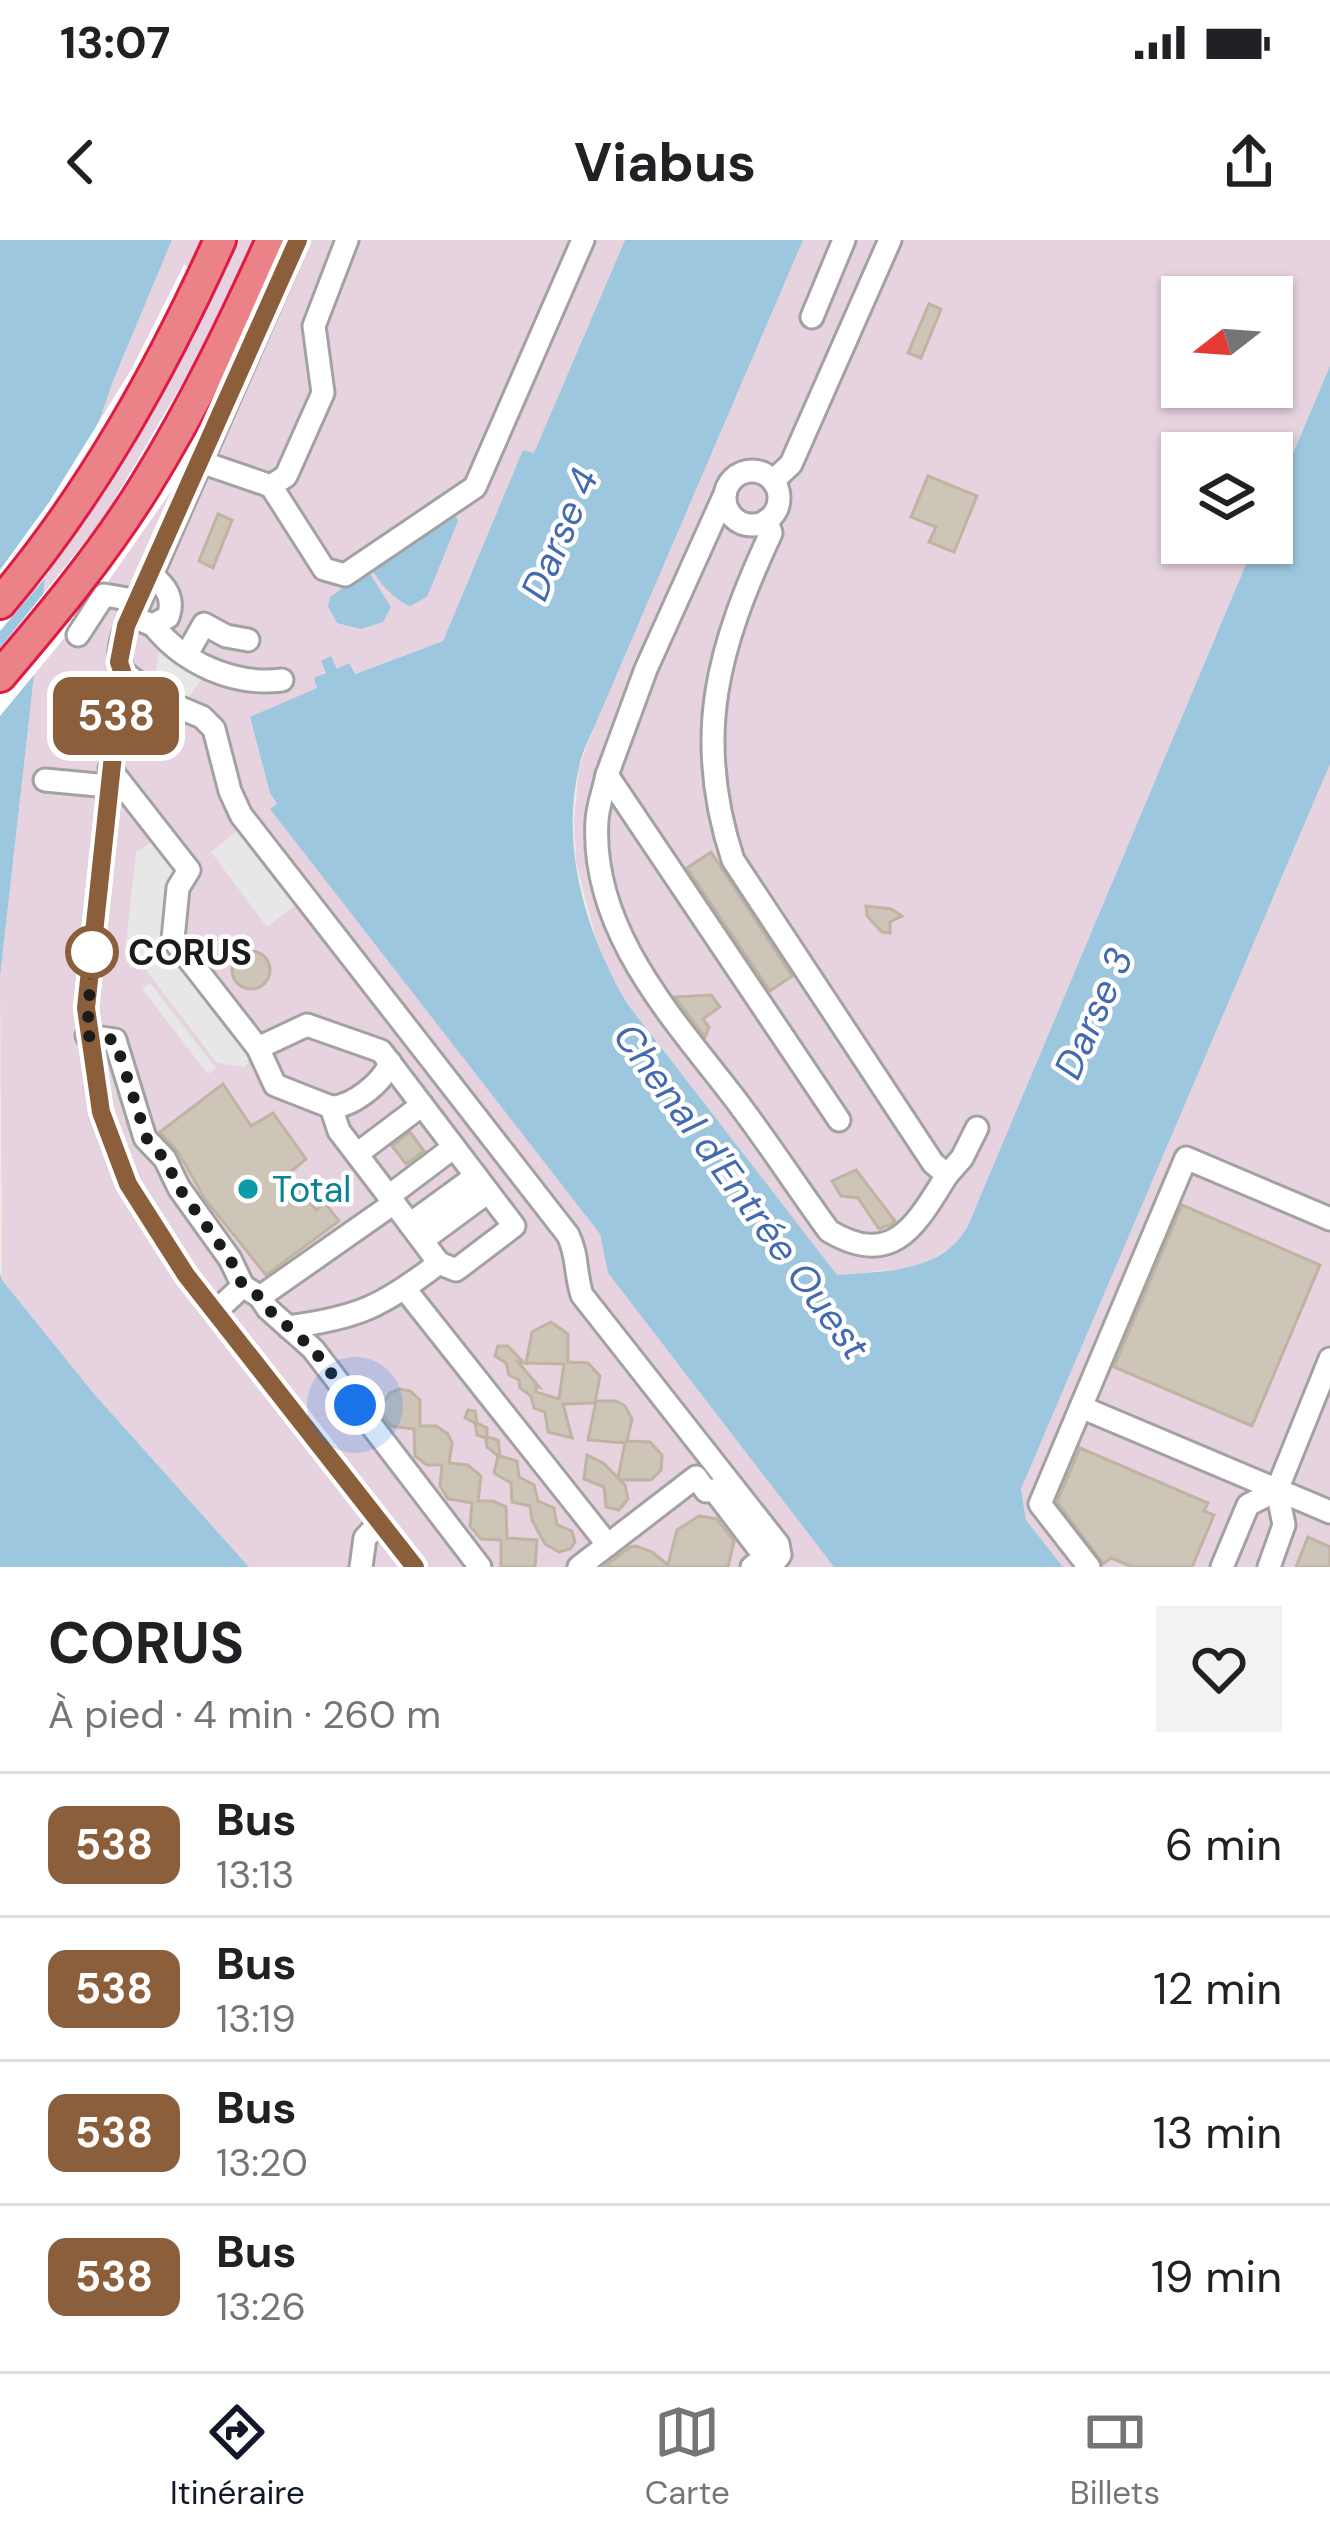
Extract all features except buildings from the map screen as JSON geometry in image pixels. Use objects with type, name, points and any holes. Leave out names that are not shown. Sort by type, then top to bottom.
[{"type":"highway","points":[[0,602],[31,566],[114,444],[220,240]]},
{"type":"highway","points":[[0,676],[73,591],[145,486],[224,344],[272,240]]},
{"type":"street","points":[[298,240],[151,574],[124,672],[109,777],[87,1036],[101,1112],[128,1184],[186,1275],[415,1567]]},
{"type":"street","points":[[316,404],[303,319],[336,240]]},
{"type":"street","points":[[271,486],[286,476],[323,393],[314,326],[346,240]]},
{"type":"street","points":[[201,462],[271,486],[324,569],[345,575],[475,487],[583,240]]},
{"type":"street","points":[[812,317],[844,240]]},
{"type":"street","points":[[773,481],[791,464],[890,240]]},
{"type":"street","points":[[946,1175],[933,1163],[734,860],[723,828],[712,717],[718,674],[728,630],[770,533],[767,520],[779,497],[773,481],[749,471],[733,478],[725,494],[646,669],[607,775],[597,821],[602,872],[627,949],[643,981],[829,1231],[850,1244],[875,1246],[913,1229],[977,1128]]},
{"type":"street","points":[[725,494],[728,511],[741,523],[767,520]]},
{"type":"street","points":[[142,615],[168,617],[171,608],[164,585],[151,574]]},
{"type":"street","points":[[78,635],[104,595],[142,615],[163,637],[208,669],[236,679],[282,680]]},
{"type":"street","points":[[187,654],[204,624],[226,636],[248,640]]},
{"type":"street","points":[[124,672],[159,700],[202,717],[214,729],[241,815],[568,1235],[576,1252],[575,1276],[582,1295],[778,1544],[780,1555],[771,1567]]},
{"type":"street","points":[[607,775],[839,1120]]},
{"type":"street","points":[[45,780],[109,777]]},
{"type":"street","points":[[109,777],[189,870],[178,888],[173,939],[258,1048],[275,1085],[331,1107],[345,1106],[385,1075],[390,1062]]},
{"type":"street","points":[[258,1048],[307,1025],[381,1051],[514,1226],[456,1270],[412,1226],[352,1149],[331,1107]]},
{"type":"street","points":[[87,1036],[115,1040],[145,1138],[165,1159],[179,1188],[251,1292],[313,1349],[480,1567]]},
{"type":"street","points":[[352,1149],[418,1099]]},
{"type":"street","points":[[1089,1567],[1040,1504],[1186,1158],[1330,1219]]},
{"type":"street","points":[[215,1312],[251,1292],[412,1226],[476,1175]]},
{"type":"street","points":[[476,1175],[412,1226],[405,1289],[608,1546]]},
{"type":"street","points":[[287,1327],[365,1312],[405,1289]]},
{"type":"street","points":[[1269,1567],[1284,1525],[1276,1490],[1330,1359]]},
{"type":"street","points":[[1081,1407],[1330,1512]]},
{"type":"street","points":[[579,1567],[696,1477],[706,1492],[714,1490],[764,1557],[752,1567]]},
{"type":"street","points":[[1222,1567],[1248,1505],[1276,1490]]},
{"type":"street","points":[[361,1567],[364,1538],[380,1522]]},
{"type":"shaded area","points":[[172,240],[625,240],[534,454],[523,450],[443,641],[354,674],[337,669],[331,657],[318,688],[250,718],[277,804],[271,809],[600,1234],[608,1273],[834,1567],[249,1567],[95,1395],[2,1280],[0,977],[45,578],[113,381]]},
{"type":"shaded area","points":[[803,240],[1330,240],[1330,366],[1293,453],[1293,432],[1161,432],[1161,564],[1246,564],[958,1243],[921,1266],[837,1276],[627,1002],[601,958],[576,862],[579,767]]},
{"type":"shaded area","points":[[160,642],[205,673],[187,701],[161,689],[155,679]]},
{"type":"shaded area","points":[[1330,764],[1330,1567],[1063,1567],[1026,1520],[1021,1489]]},
{"type":"shaded area","points":[[239,829],[297,904],[267,927],[211,852]]},
{"type":"shaded area","points":[[151,842],[174,869],[166,946],[253,1059],[244,1067],[217,1063],[126,944],[136,852]]},
{"type":"shaded area","points":[[150,983],[216,1068],[208,1074],[142,989]]},
{"type":"water","points":[[0,240],[172,240],[113,381],[45,578],[0,977]]},
{"type":"water","points":[[625,240],[803,240],[584,750],[574,797],[575,859],[589,919],[627,1003],[837,1275],[892,1270],[942,1254],[967,1228],[1246,564],[1293,564],[1293,453],[1330,366],[1330,764],[1021,1489],[1026,1520],[1063,1567],[834,1567],[608,1273],[600,1234],[270,809],[277,804],[250,717],[317,688],[314,678],[326,673],[321,661],[331,656],[337,669],[349,663],[355,674],[443,641],[523,450],[534,453]]},
{"type":"water","points":[[454,512],[458,521],[427,597],[410,606],[386,589],[369,566]]},
{"type":"water","points":[[364,573],[370,574],[391,607],[383,622],[361,629],[337,623],[328,606],[330,597]]},
{"type":"water","points":[[0,1272],[95,1395],[249,1567],[0,1567]]},
{"type":"pier","points":[[184,265],[220,281],[123,459],[45,578],[0,631],[0,570],[50,501],[131,370]]},
{"type":"pier","points":[[230,291],[266,308],[183,474],[93,603],[0,716],[0,648],[103,519],[193,365]]},
{"type":"bus line","name":"538","points":[[298,240],[126,626],[86,1008],[87,1036],[101,1112],[128,1184],[186,1275],[415,1567]]},
{"type":"place","name":"CORUS","points":[[92,952]]},
{"type":"place","name":"Total","points":[[248,1189]]},
{"type":"route","points":[[92,952],[87,1036],[115,1040],[145,1138],[165,1159],[243,1286],[313,1349],[355,1405]]},
{"type":"water label","name":"Darse 4","points":[[559,534]]},
{"type":"water label","name":"Darse 3","points":[[1093,1013]]},
{"type":"water label","name":"Chenal d'Entrée Ouest","points":[[742,1191]]}]
